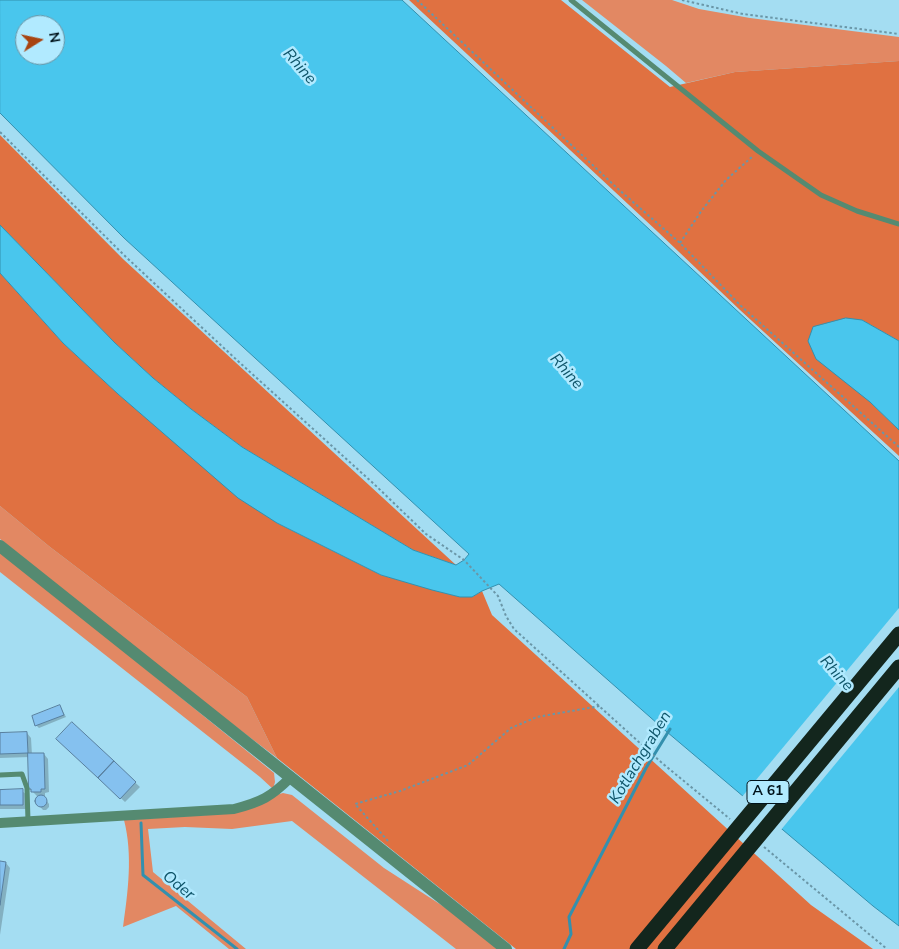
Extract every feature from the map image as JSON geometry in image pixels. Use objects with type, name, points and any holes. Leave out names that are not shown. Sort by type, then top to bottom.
[{"type":"highway","name":"A 61","points":[[637,949],[899,634]]},
{"type":"highway","name":"A 61","points":[[665,949],[899,667]]},
{"type":"street","points":[[0,546],[506,949]]},
{"type":"street","points":[[0,822],[234,809],[262,801],[277,791],[290,777]]},
{"type":"lane","points":[[571,0],[758,151],[821,195],[857,211],[899,224]]},
{"type":"lane","points":[[0,775],[22,774],[26,788],[28,821]]},
{"type":"path","points":[[418,0],[603,175],[680,244],[741,306],[899,447]]},
{"type":"path","points":[[682,0],[743,14],[899,34]]},
{"type":"path","points":[[0,132],[126,257],[239,362],[374,484],[426,534],[464,560],[498,596],[506,616],[514,629],[662,763],[736,824]]},
{"type":"path","points":[[680,244],[702,210],[726,180],[758,151]]},
{"type":"path","points":[[355,804],[400,791],[468,765],[511,728],[537,717],[600,706]]},
{"type":"path","points":[[759,843],[888,949]]},
{"type":"shaded area","points":[[409,0],[561,0],[670,87],[735,72],[899,61],[899,341],[862,320],[870,402],[899,430],[899,456],[740,310]]},
{"type":"shaded area","points":[[582,0],[672,0],[699,9],[750,18],[899,37],[899,61],[735,72],[686,83]]},
{"type":"shaded area","points":[[0,135],[123,259],[456,565],[413,550],[242,447],[153,378],[115,343],[0,225]]},
{"type":"shaded area","points":[[0,273],[63,343],[118,394],[171,439],[277,523],[381,575],[460,597],[472,597],[482,591],[492,615],[811,905],[873,949],[516,949],[277,758],[247,697],[50,547],[0,506]]},
{"type":"shaded area","points":[[0,506],[50,547],[247,697],[277,758],[0,539]]},
{"type":"shaded area","points":[[0,551],[274,773],[275,782],[273,789],[0,572]]},
{"type":"shaded area","points":[[283,793],[292,795],[384,868],[449,910],[498,949],[456,949],[292,821],[232,829],[185,827],[148,829],[153,872],[246,949],[229,949],[176,906],[123,927],[129,860],[124,820],[207,815]]},
{"type":"water","name":"Rhine","points":[[0,0],[402,0],[899,461],[899,926],[667,732],[499,584],[472,597],[460,597],[381,575],[277,523],[238,498],[118,394],[63,343],[0,273],[0,225],[115,343],[153,378],[242,447],[413,550],[456,565],[464,560],[469,554],[124,238],[0,113]]},
{"type":"water","points":[[846,318],[862,320],[899,341],[899,430],[870,402],[816,359],[808,341],[813,327]]},
{"type":"pier","points":[[899,608],[899,687],[780,831],[741,798]]},
{"type":"building","points":[[60,705],[64,715],[35,726],[32,716]]},
{"type":"building","points":[[72,722],[114,761],[98,778],[56,739]]},
{"type":"building","points":[[27,732],[28,753],[0,754],[0,733]]},
{"type":"building","points":[[28,753],[44,753],[45,789],[41,789],[41,792],[31,792],[31,789],[29,789]]},
{"type":"building","points":[[114,761],[136,782],[120,799],[98,778]]},
{"type":"building","points":[[23,789],[23,805],[0,805],[0,790]]},
{"type":"building","points":[[39,795],[43,795],[47,801],[43,807],[39,807],[35,803],[35,799]]},
{"type":"building","points":[[0,861],[6,862],[0,905]]},
{"type":"waterway","name":"Kotlachgraben","points":[[564,949],[571,934],[569,917],[646,768],[670,729]]},
{"type":"waterway","name":"Oder","points":[[141,823],[143,875],[237,949]]}]
